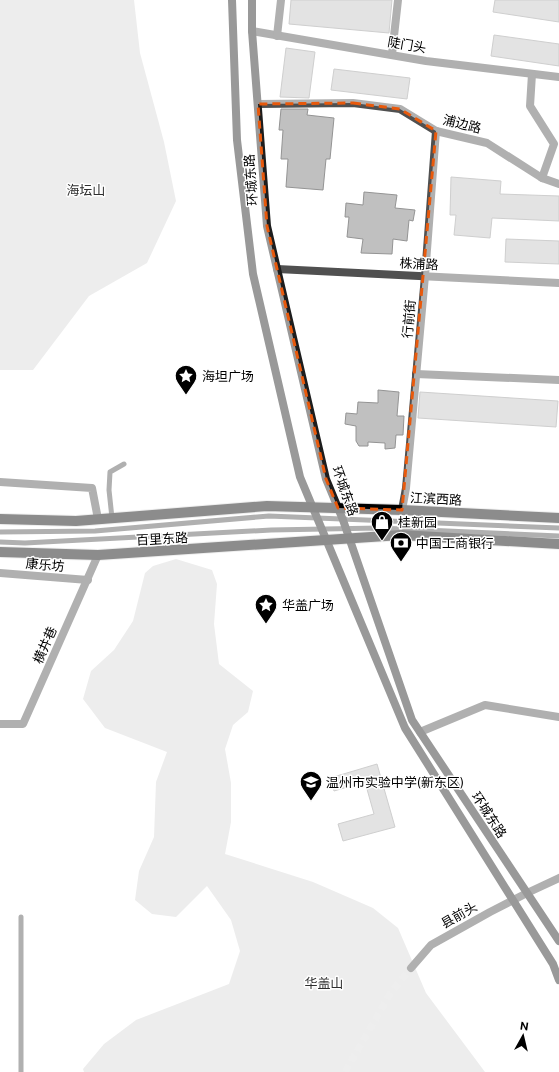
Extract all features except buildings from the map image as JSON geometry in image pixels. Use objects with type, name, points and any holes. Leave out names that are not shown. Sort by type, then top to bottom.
[{"type":"main road","name":"环城东路","points":[[232,0],[238,140],[253,274],[300,476],[311,506],[405,728],[553,964],[559,980]]},
{"type":"main road","name":"环城东路","points":[[252,0],[252,31],[267,226],[326,479],[338,508],[412,720],[526,894],[559,941]]},
{"type":"main road","name":"百里东路","points":[[0,519],[76,521],[260,506],[311,506]]},
{"type":"main road","name":"江滨西路","points":[[311,506],[559,518]]},
{"type":"main road","points":[[326,539],[345,529],[401,536],[559,544]]},
{"type":"main road","name":"百里东路","points":[[0,552],[98,555],[196,550],[326,539]]},
{"type":"street","points":[[277,36],[281,0]]},
{"type":"street","points":[[392,54],[398,0]]},
{"type":"street","name":"陡门头","points":[[252,31],[392,54],[559,77]]},
{"type":"street","points":[[532,74],[530,106],[554,144],[542,178]]},
{"type":"street","name":"浦边路","points":[[258,104],[353,103],[400,109],[436,131],[487,143],[542,178],[559,184]]},
{"type":"street","name":"行前街","points":[[402,510],[406,488],[436,131]]},
{"type":"street","name":"株浦路","points":[[277,269],[559,283]]},
{"type":"street","points":[[416,374],[559,380]]},
{"type":"street","points":[[0,482],[92,488],[98,519]]},
{"type":"street","name":"横井巷","points":[[0,724],[23,724],[98,555]]},
{"type":"street","name":"康乐坊","points":[[0,573],[88,580]]},
{"type":"street","points":[[420,732],[485,704],[559,717]]},
{"type":"street","name":"县前头","points":[[411,968],[431,945],[513,900],[559,878]]},
{"type":"lane","points":[[112,518],[109,490],[110,472],[124,464]]},
{"type":"lane","points":[[0,532],[95,531],[269,516],[317,519],[345,529],[377,520],[559,528]]},
{"type":"lane","points":[[0,542],[25,543],[271,530],[379,528],[559,536]]},
{"type":"lane","points":[[20,1072],[21,917]]},
{"type":"highlighted area","points":[[353,103],[400,109],[436,131],[402,510],[338,508],[326,479],[267,226],[258,104]]},
{"type":"green space","name":"海坛山","points":[[0,0],[134,0],[140,53],[164,142],[176,201],[147,263],[89,296],[33,370],[0,370]]},
{"type":"green space","name":"华盖山","points":[[176,559],[212,570],[217,584],[214,624],[219,664],[253,691],[248,712],[233,725],[225,749],[231,783],[231,822],[225,854],[313,882],[373,908],[398,928],[426,993],[485,1072],[84,1072],[83,1069],[104,1044],[136,1020],[229,984],[240,951],[231,920],[207,886],[176,917],[152,914],[135,900],[139,871],[154,837],[156,782],[167,752],[105,728],[83,699],[91,671],[114,650],[133,621],[145,573],[153,566]]},
{"type":"tunnel","points":[[345,1072],[390,994],[411,968]]},
{"type":"place","name":"海坦广场","points":[[186,396]]},
{"type":"place","name":"桂新园","points":[[382,542]]},
{"type":"place","name":"中国工商银行","points":[[401,562]]},
{"type":"place","name":"华盖广场","points":[[266,624]]},
{"type":"place","name":"温州市实验中学(新东区)","points":[[311,802]]}]
